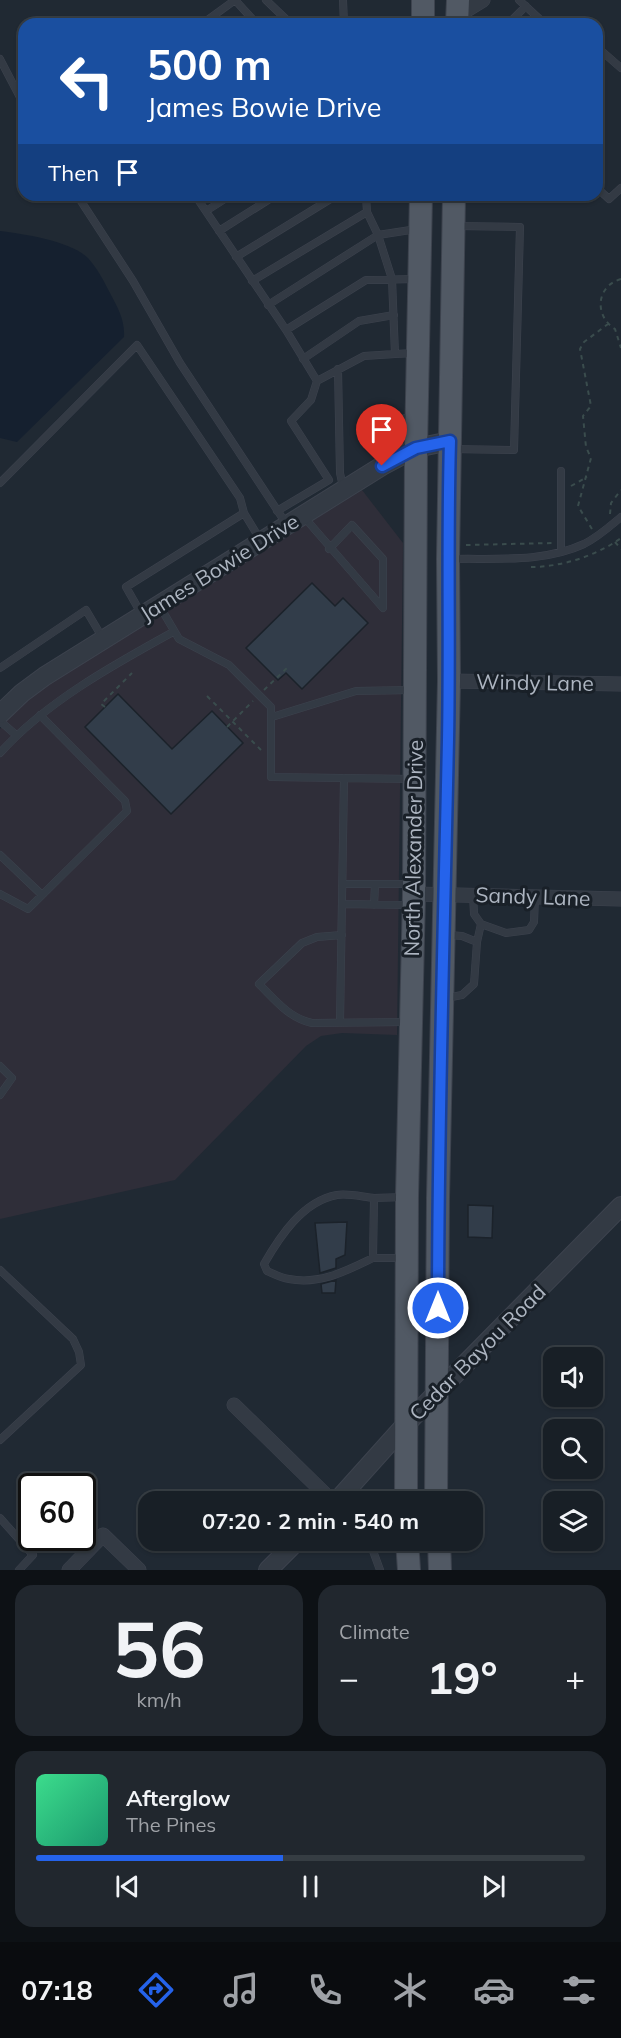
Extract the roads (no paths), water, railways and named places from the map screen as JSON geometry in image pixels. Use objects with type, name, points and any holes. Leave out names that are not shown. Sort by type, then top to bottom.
[{"type":"main road","points":[[423,0],[423,18]]},
{"type":"main road","name":"North Alexander Drive","points":[[406,1491],[407,1197],[414,895],[416,448],[421,201]]},
{"type":"main road","name":"North Alexander Drive","points":[[436,1491],[438,1198],[449,681],[448,552],[454,201]]},
{"type":"main road","points":[[415,779],[447,777]]},
{"type":"main road","points":[[407,1197],[438,1198]]},
{"type":"main road","points":[[408,1551],[409,1570]]},
{"type":"main road","points":[[439,1551],[440,1570]]},
{"type":"street","points":[[457,13],[483,0]]},
{"type":"street","name":"James Bowie Drive","points":[[0,714],[22,693],[103,639],[261,541],[337,481],[385,465],[416,448],[450,445]]},
{"type":"street","name":"Windy Lane","points":[[449,681],[621,684]]},
{"type":"street","name":"Sandy Lane","points":[[414,895],[473,894],[621,899]]},
{"type":"street","name":"Cedar Bayou Road","points":[[345,1491],[406,1424],[621,1206]]},
{"type":"street","points":[[234,1405],[324,1491]]},
{"type":"street","points":[[69,1570],[103,1535],[138,1570]]},
{"type":"street","points":[[268,1570],[287,1551]]},
{"type":"lane","points":[[210,18],[235,0],[252,18]]},
{"type":"lane","points":[[266,0],[285,18]]},
{"type":"lane","points":[[343,0],[344,18]]},
{"type":"lane","points":[[519,0],[538,18]]},
{"type":"lane","points":[[514,18],[526,6]]},
{"type":"lane","points":[[603,52],[621,68]]},
{"type":"lane","points":[[0,59],[18,94]]},
{"type":"lane","points":[[603,194],[609,200],[621,188]]},
{"type":"lane","points":[[81,201],[133,281],[180,363],[289,517],[330,549],[383,608],[383,559],[352,525],[330,549]]},
{"type":"lane","points":[[199,201],[286,330],[317,381]]},
{"type":"lane","points":[[206,211],[222,201]]},
{"type":"lane","points":[[219,231],[266,201]]},
{"type":"lane","points":[[236,257],[327,201]]},
{"type":"lane","points":[[366,201],[367,212],[378,235],[392,279],[394,354]]},
{"type":"lane","points":[[252,281],[367,212]]},
{"type":"lane","points":[[450,445],[514,450],[520,227],[454,226]]},
{"type":"lane","points":[[268,305],[378,235],[420,228]]},
{"type":"lane","points":[[286,330],[366,280],[419,279]]},
{"type":"lane","points":[[303,359],[359,321],[394,315]]},
{"type":"lane","points":[[0,483],[137,345],[240,498],[244,513],[261,541]]},
{"type":"lane","points":[[337,481],[291,421],[311,400],[317,381],[338,369],[364,356],[418,353]]},
{"type":"lane","points":[[337,481],[338,369]]},
{"type":"lane","points":[[385,465],[383,422],[417,416]]},
{"type":"lane","points":[[561,471],[561,551]]},
{"type":"lane","points":[[289,517],[337,481]]},
{"type":"lane","points":[[142,615],[126,587],[244,513]]},
{"type":"lane","points":[[448,552],[529,557],[561,551],[598,536],[621,517]]},
{"type":"lane","points":[[159,604],[174,632],[183,643],[230,665],[269,705],[272,717],[271,777],[415,779]]},
{"type":"lane","points":[[0,668],[86,610],[103,639]]},
{"type":"lane","points":[[0,753],[16,735],[40,716],[121,662],[174,632]]},
{"type":"lane","points":[[272,717],[356,691],[415,690]]},
{"type":"lane","points":[[0,894],[28,909],[127,811],[125,801],[40,716]]},
{"type":"lane","points":[[0,721],[16,735]]},
{"type":"lane","points":[[340,1022],[344,778]]},
{"type":"lane","points":[[0,855],[42,895]]},
{"type":"lane","points":[[343,884],[375,885],[414,895]]},
{"type":"lane","points":[[374,905],[375,885]]},
{"type":"lane","points":[[473,894],[474,914],[481,924],[506,933],[530,930],[534,922],[535,896]]},
{"type":"lane","points":[[343,904],[374,905],[414,895]]},
{"type":"lane","points":[[442,999],[462,995],[474,984],[477,942],[481,924]]},
{"type":"lane","points":[[444,934],[462,936],[477,942]]},
{"type":"lane","points":[[342,935],[317,936],[302,943],[259,984],[284,1009],[298,1019],[312,1023],[411,1022]]},
{"type":"lane","points":[[0,1066],[12,1078],[0,1095]]},
{"type":"lane","points":[[407,1197],[374,1198],[339,1195],[314,1203],[276,1244],[264,1264],[267,1271],[289,1279],[319,1279],[334,1277],[374,1258],[407,1258]]},
{"type":"lane","points":[[374,1198],[374,1258]]},
{"type":"lane","points":[[0,1270],[73,1339],[79,1352],[81,1365],[0,1440]]},
{"type":"lane","points":[[0,1518],[33,1556],[20,1570]]},
{"type":"lane","points":[[373,1551],[380,1570]]},
{"type":"water","points":[[0,231],[34,236],[59,243],[88,258],[116,304],[124,331],[124,337],[17,442],[0,438]]}]
